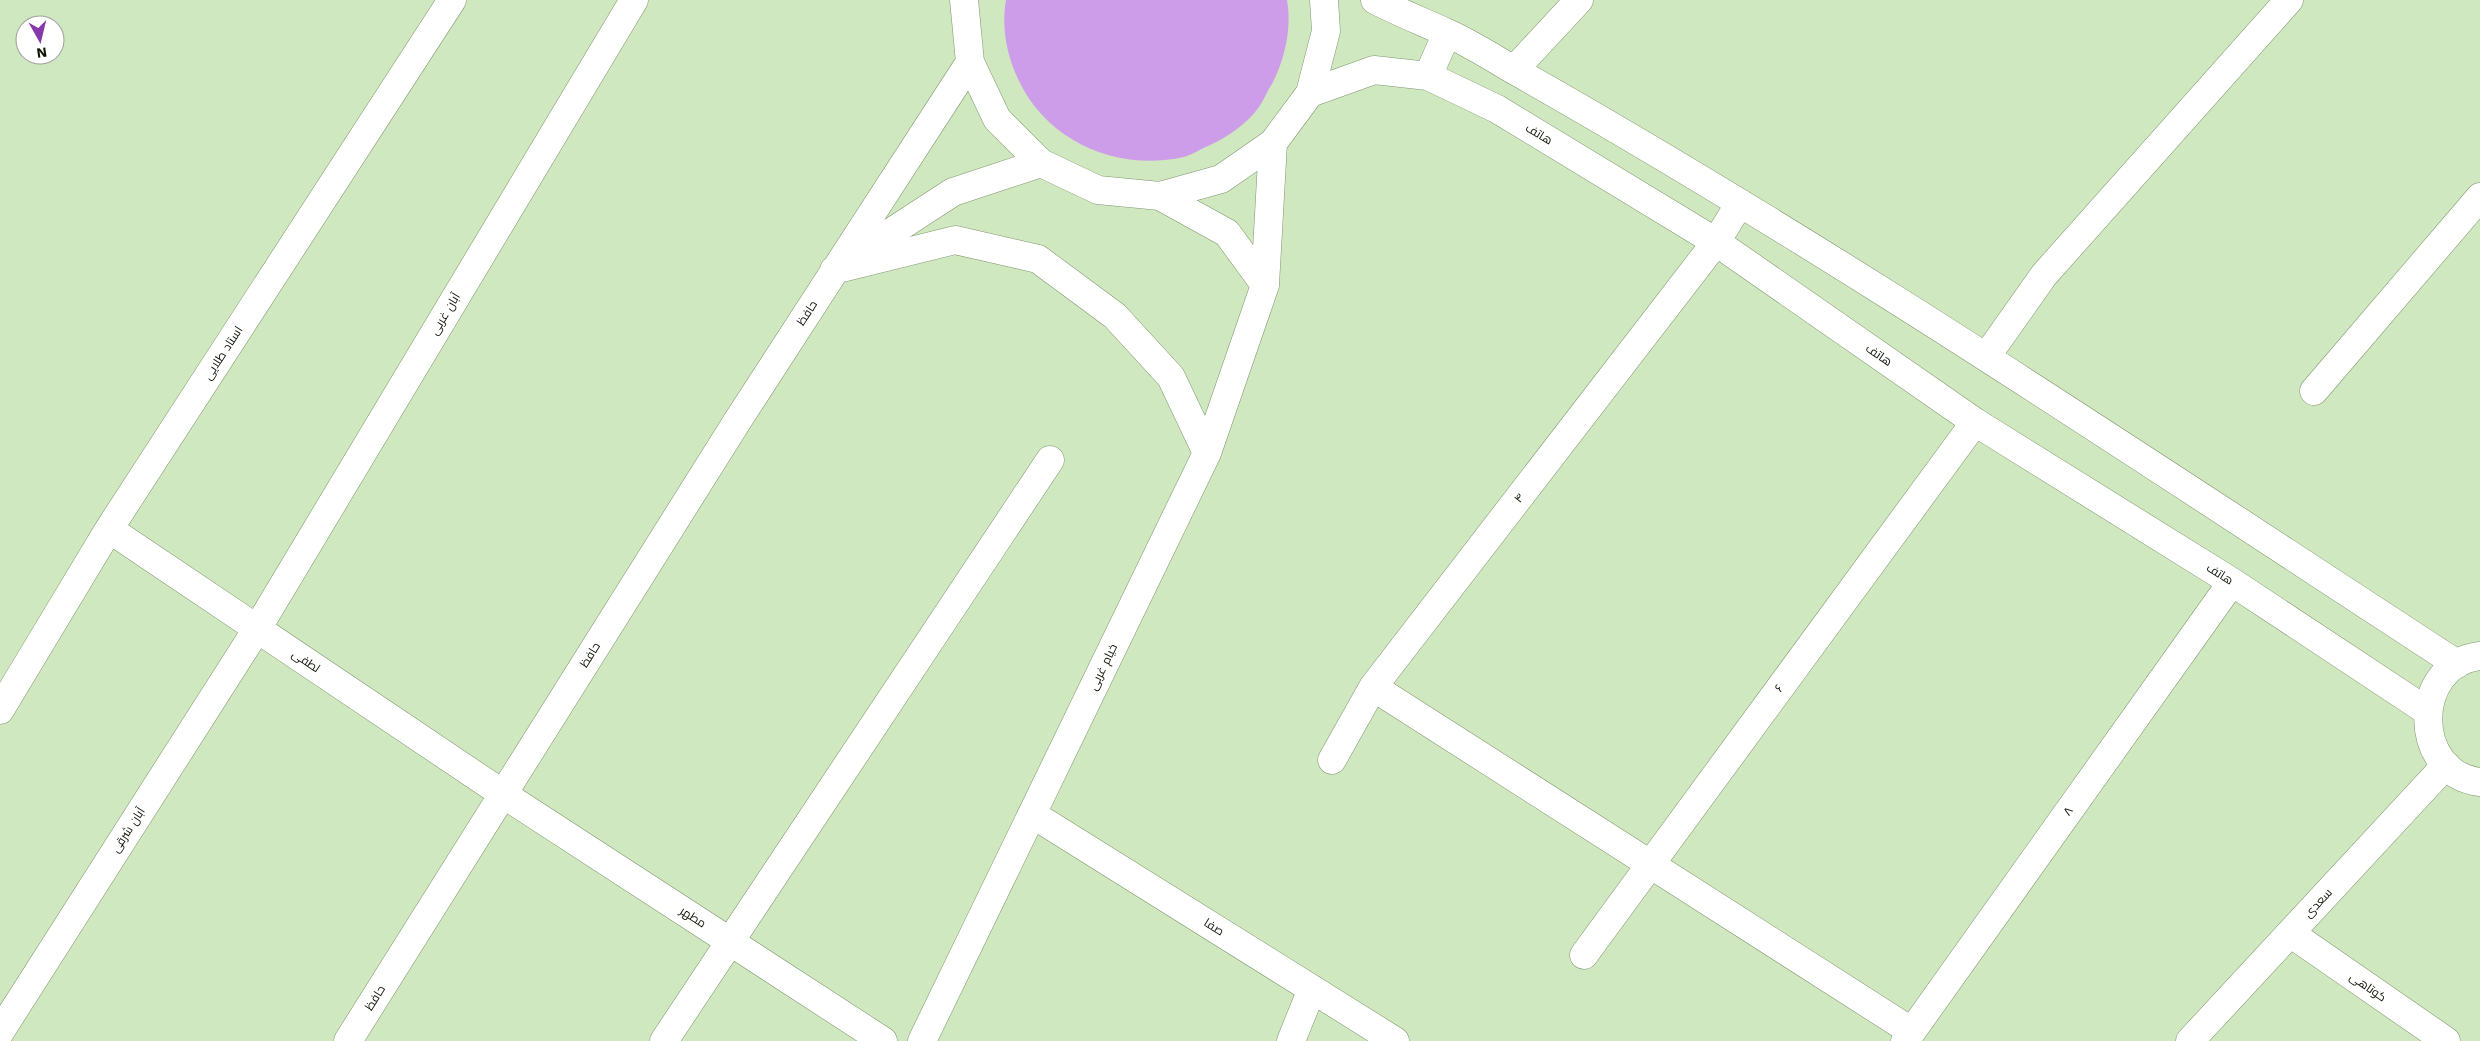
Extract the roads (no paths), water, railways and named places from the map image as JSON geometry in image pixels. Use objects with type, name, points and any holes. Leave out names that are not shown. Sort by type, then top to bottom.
[{"type":"street","name":"استاد طلایی","points":[[0,710],[109,529],[452,0]]},
{"type":"street","name":"آبان غربی","points":[[257,629],[634,0]]},
{"type":"street","points":[[964,0],[970,62],[997,119],[1041,163],[1098,190],[1160,196],[1221,179],[1273,143],[1310,93],[1326,31],[1324,0]]},
{"type":"street","points":[[1375,0],[1447,33],[1514,70],[1740,202],[2468,660],[2443,677],[2432,692],[2427,711],[2428,730],[2434,749],[2446,765],[2459,775],[2480,782]]},
{"type":"street","points":[[1514,70],[1580,0]]},
{"type":"street","points":[[1986,357],[2044,275],[2289,0]]},
{"type":"street","points":[[1428,76],[1447,33]]},
{"type":"street","name":"حافظ","points":[[348,1041],[834,270],[970,62]]},
{"type":"street","name":"هاتف","points":[[1310,93],[1374,70],[1428,76],[1497,109],[1716,242],[1975,422],[2232,582],[2427,711]]},
{"type":"street","name":"خیام غربی","points":[[922,1041],[1207,453],[1265,285],[1273,143]]},
{"type":"street","points":[[834,270],[953,192],[1041,163]]},
{"type":"street","points":[[1160,196],[1227,233],[1265,285]]},
{"type":"street","points":[[2314,391],[2480,197]]},
{"type":"street","name":"۴","points":[[1332,760],[1373,687],[1716,242],[1740,202]]},
{"type":"street","points":[[834,270],[956,240],[1038,259],[1115,316],[1171,377],[1207,453]]},
{"type":"street","name":"۶","points":[[1584,955],[1975,422]]},
{"type":"street","points":[[664,1041],[1050,460]]},
{"type":"street","name":"لطفی","points":[[109,529],[503,794]]},
{"type":"street","name":"۸","points":[[1908,1036],[2232,582]]},
{"type":"street","name":"آبان شرقی","points":[[0,1032],[257,629]]},
{"type":"street","points":[[1373,687],[1650,864],[1908,1036]]},
{"type":"street","name":"سعدی","points":[[2190,1041],[2446,765]]},
{"type":"street","name":"مطهر","points":[[503,794],[883,1041]]},
{"type":"street","name":"صفا","points":[[1032,814],[1395,1041]]},
{"type":"street","name":"کوتاهی","points":[[2290,933],[2446,1041]]},
{"type":"street","points":[[1291,1041],[1312,989]]}]
